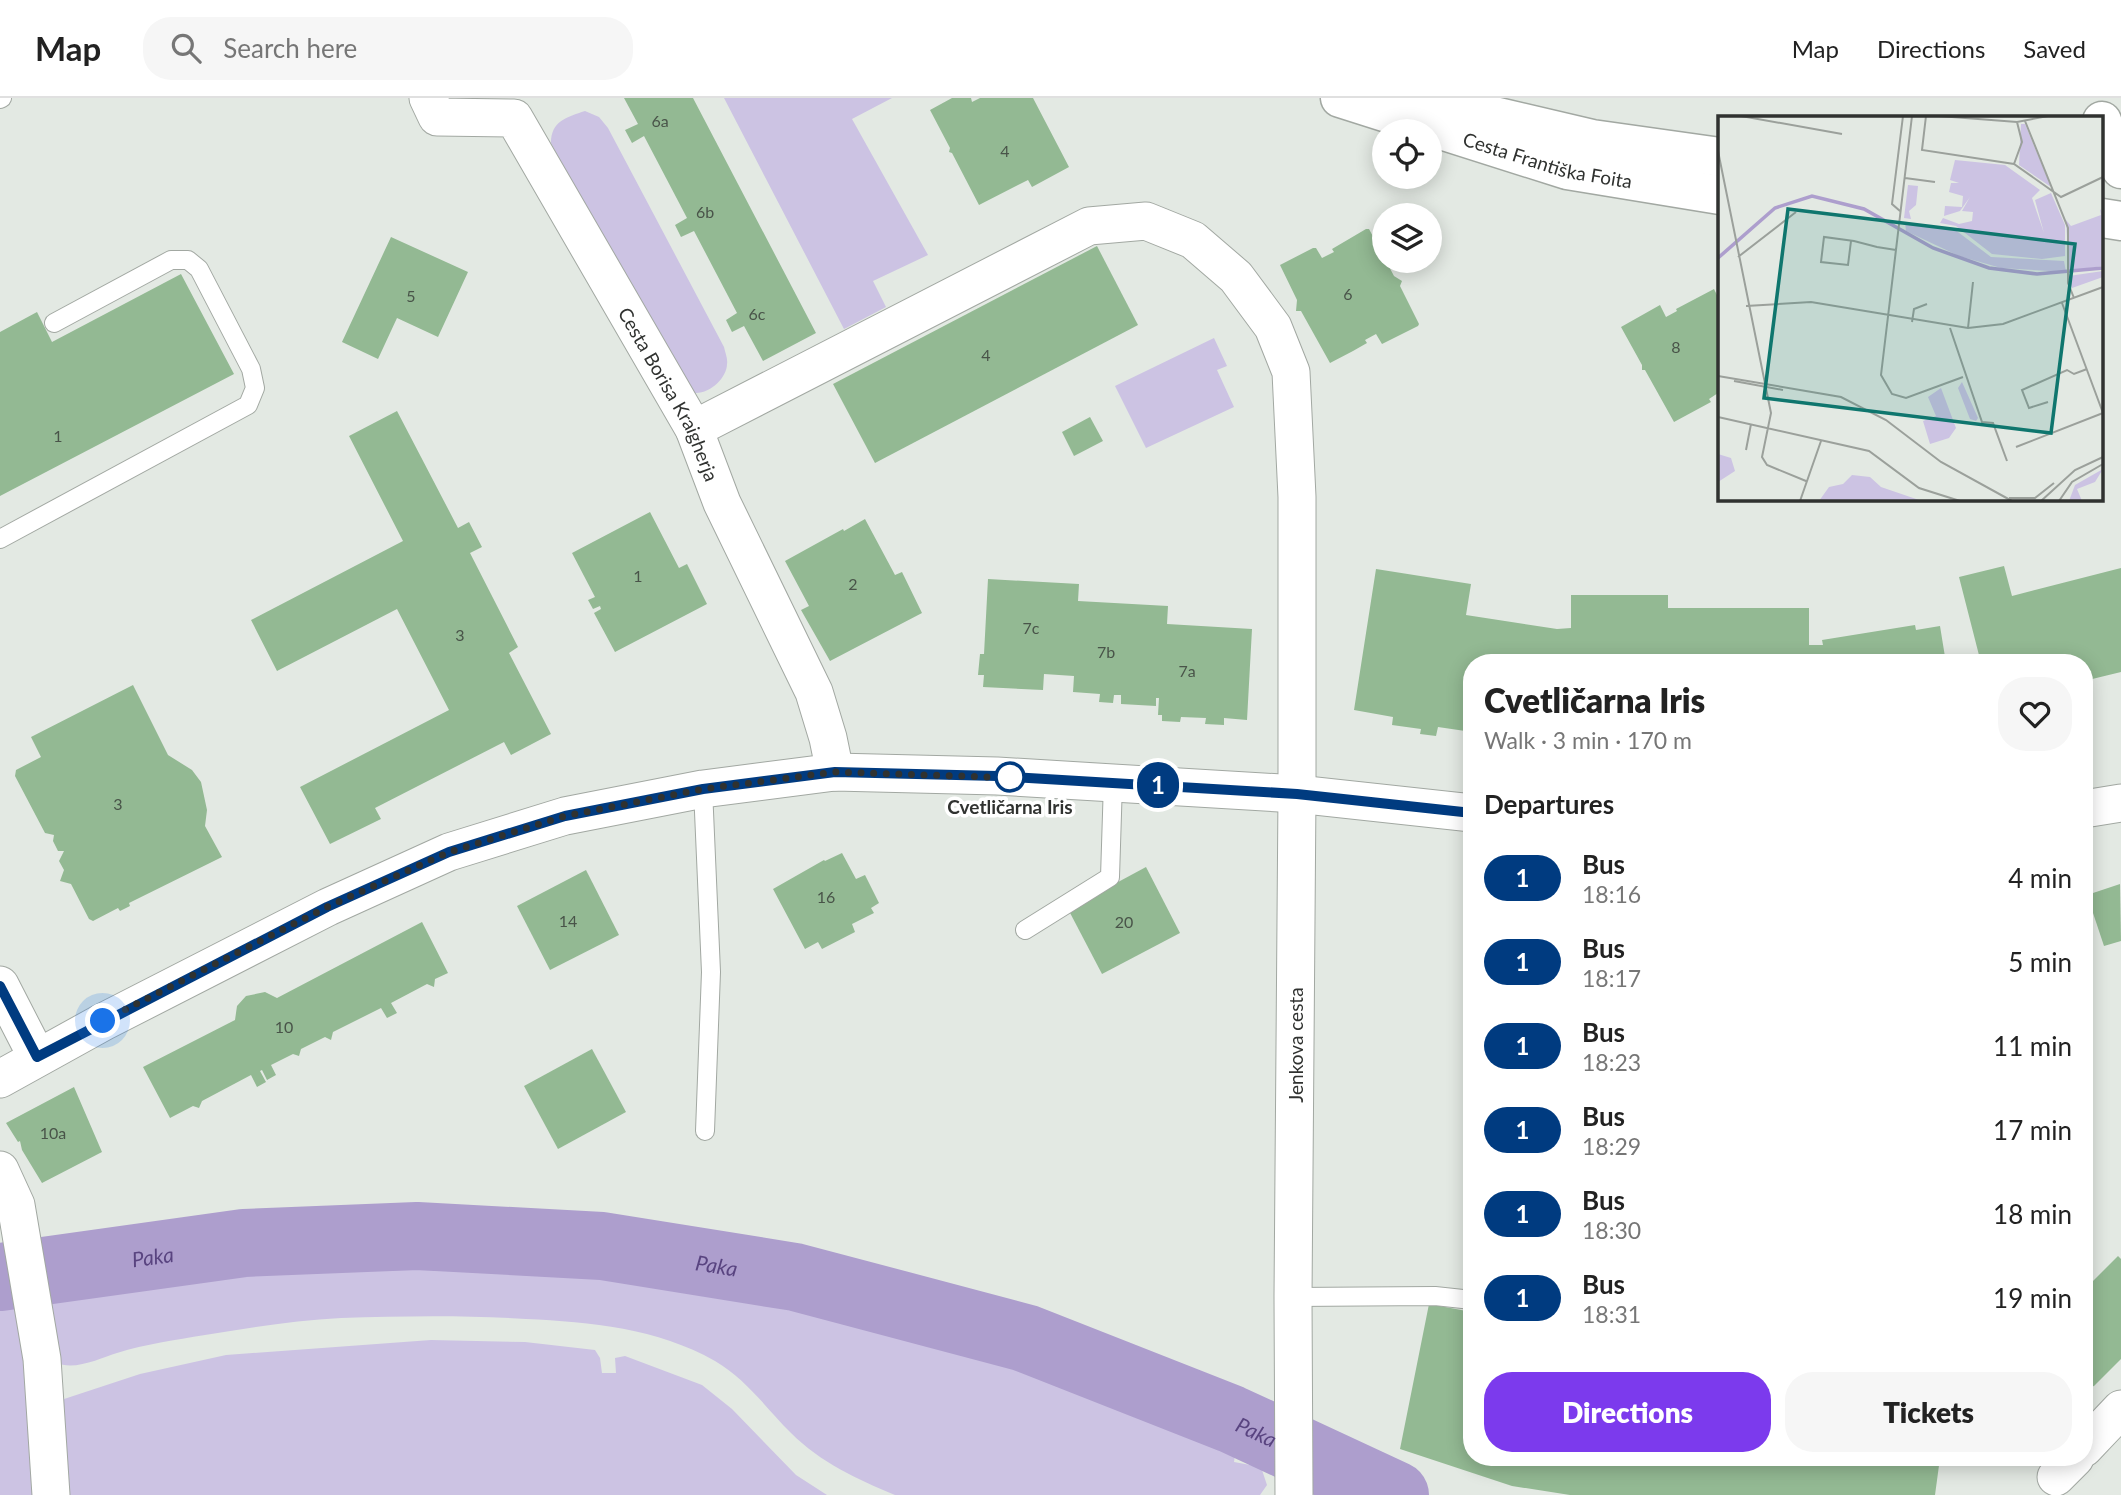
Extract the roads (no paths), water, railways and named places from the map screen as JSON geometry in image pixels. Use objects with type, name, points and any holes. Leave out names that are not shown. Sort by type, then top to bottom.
[{"type":"main road","name":"Cesta Františka Foita","points":[[1340,98],[1567,170],[1718,195]]},
{"type":"main road","name":"Cesta Františka Foita","points":[[1417,98],[1592,139],[1718,157]]},
{"type":"main road","points":[[2092,98],[2100,116]]},
{"type":"main road","points":[[2104,127],[2121,171]]},
{"type":"street","name":"Cesta Borisa Kraigherja","points":[[428,98],[438,117],[514,118],[694,429],[722,503],[814,692],[835,772]]},
{"type":"street","name":"Jenkova cesta","points":[[694,429],[1089,226],[1146,221],[1193,240],[1236,277],[1273,327],[1291,372],[1297,497],[1294,1495]]},
{"type":"street","points":[[0,1079],[37,1057],[327,907],[449,852],[565,816],[703,789],[835,772],[1113,782],[1297,794],[1463,812]]},
{"type":"street","points":[[2093,808],[2121,803]]},
{"type":"street","points":[[0,985],[37,1057]]},
{"type":"street","points":[[0,1170],[16,1205],[42,1359],[51,1495]]},
{"type":"street","points":[[2093,1439],[2121,1409]]},
{"type":"lane","points":[[0,539],[248,405],[254,388],[251,369],[199,269],[188,261],[171,260],[54,323]]},
{"type":"lane","points":[[1025,930],[1110,877],[1113,782]]},
{"type":"lane","points":[[703,789],[711,972],[705,1131]]},
{"type":"lane","points":[[1293,1297],[1435,1296],[1463,1299]]},
{"type":"waterway","name":"Paka","points":[[0,1277],[244,1243],[417,1236],[602,1246],[795,1277],[1025,1338],[1231,1419],[1395,1495]]},
{"type":"place","name":"Cvetličarna Iris","points":[[1010,777]]}]
